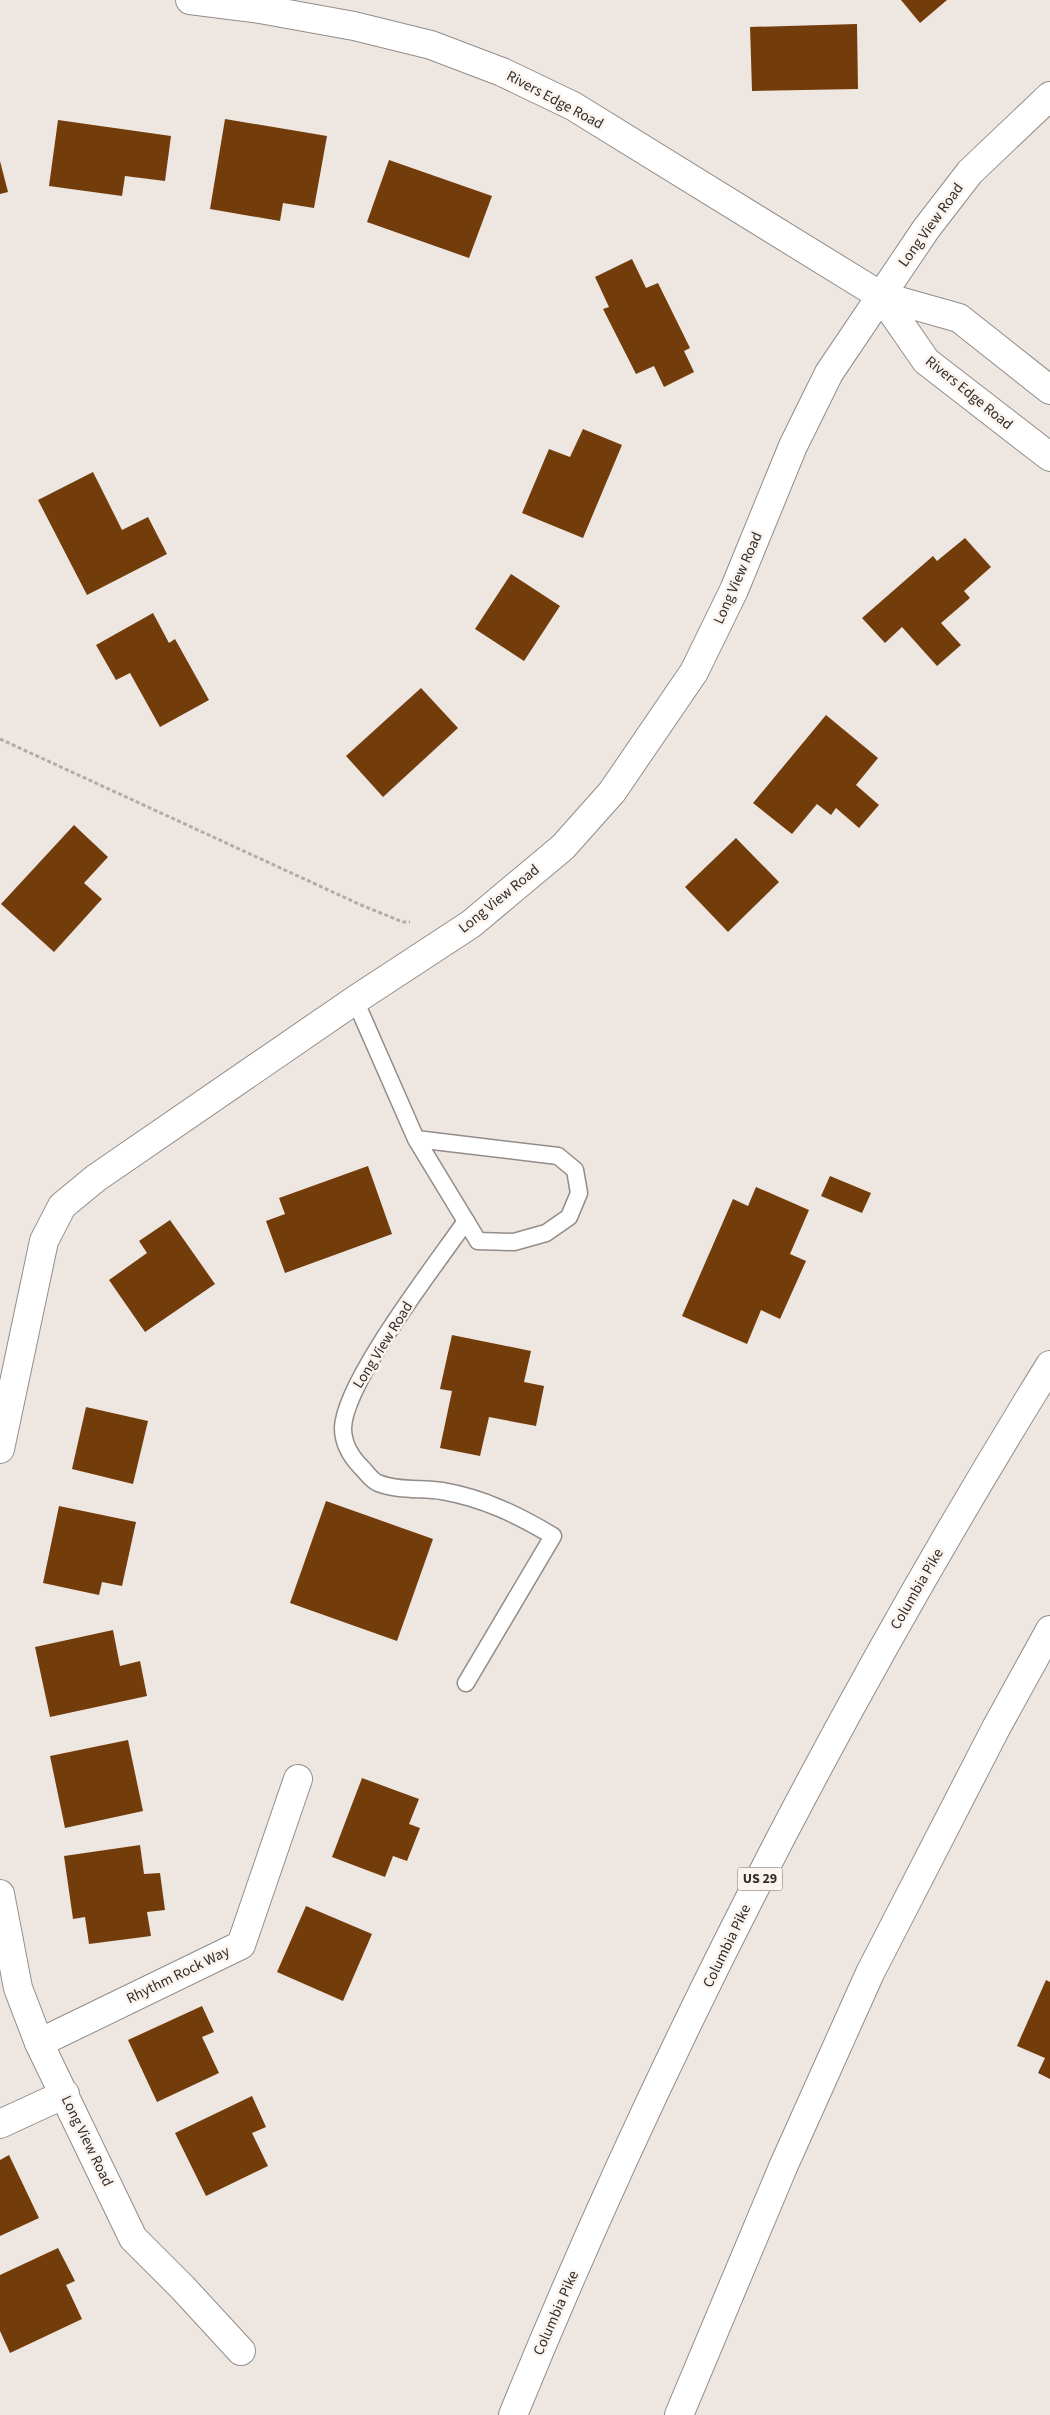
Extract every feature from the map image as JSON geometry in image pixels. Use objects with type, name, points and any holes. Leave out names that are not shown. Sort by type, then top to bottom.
[{"type":"main road","name":"Rivers Edge Road","points":[[190,0],[260,9],[354,26],[431,45],[502,72],[573,106],[881,296],[958,318],[1050,390]]},
{"type":"main road","name":"Long View Road","points":[[0,1449],[44,1241],[62,1206],[96,1178],[356,1000],[471,924],[563,847],[612,792],[694,672],[734,590],[793,446],[829,373],[926,229],[970,172],[1050,96]]},
{"type":"main road","name":"Rivers Edge Road","points":[[881,296],[926,360],[1050,457]]},
{"type":"main road","name":"Columbia Pike","points":[[513,2415],[544,2339],[646,2114],[744,1910],[872,1666],[1050,1365]]},
{"type":"main road","points":[[679,2415],[784,2167],[870,1973],[996,1728],[1050,1630]]},
{"type":"main road","name":"Rhythm Rock Way","points":[[39,2044],[241,1945],[298,1779]]},
{"type":"main road","name":"Long View Road","points":[[0,1894],[18,1988],[39,2044],[65,2094],[133,2238],[183,2288],[241,2351]]},
{"type":"main road","points":[[0,2124],[65,2094]]},
{"type":"lane","points":[[356,1000],[416,1139],[478,1241],[514,1242],[546,1233],[569,1217],[579,1193],[574,1170],[558,1156],[416,1139]]},
{"type":"lane","name":"Long View Road","points":[[466,1221],[397,1319],[352,1392],[343,1427],[345,1443],[355,1461],[377,1483],[442,1491],[474,1498],[515,1514],[553,1536],[466,1683]]},
{"type":"path","points":[[0,739],[361,905],[403,922],[413,922]]},
{"type":"building","points":[[901,0],[947,0],[920,23]]},
{"type":"building","points":[[857,24],[858,89],[752,91],[750,27]]},
{"type":"building","points":[[225,119],[327,136],[314,208],[283,203],[280,221],[210,209]]},
{"type":"building","points":[[58,120],[171,136],[165,181],[125,176],[122,196],[49,186]]},
{"type":"building","points":[[389,160],[492,196],[469,258],[367,222]]},
{"type":"building","points":[[0,161],[8,192],[0,194]]},
{"type":"building","points":[[632,259],[646,288],[658,283],[690,348],[684,351],[694,372],[664,387],[654,366],[636,374],[603,309],[609,307],[595,277]]},
{"type":"building","points":[[583,429],[622,445],[583,538],[522,513],[549,449],[570,457]]},
{"type":"building","points":[[93,472],[122,530],[148,517],[167,554],[87,595],[38,500]]},
{"type":"building","points":[[965,538],[991,567],[964,591],[970,598],[941,623],[961,645],[937,666],[902,627],[885,643],[862,618],[933,556],[937,561]]},
{"type":"building","points":[[511,574],[560,606],[524,661],[475,629]]},
{"type":"building","points":[[153,613],[169,643],[175,639],[209,700],[160,727],[130,673],[116,680],[96,645]]},
{"type":"building","points":[[421,688],[458,728],[383,797],[346,756]]},
{"type":"building","points":[[826,715],[878,758],[856,785],[879,805],[859,828],[836,808],[831,815],[817,804],[792,834],[753,803]]},
{"type":"building","points":[[74,825],[108,857],[84,883],[102,899],[54,952],[1,904]]},
{"type":"building","points":[[736,838],[779,882],[728,932],[685,887]]},
{"type":"building","points":[[368,1166],[392,1234],[285,1273],[266,1221],[285,1214],[279,1198]]},
{"type":"building","points":[[830,1176],[871,1193],[862,1213],[821,1196]]},
{"type":"building","points":[[756,1187],[809,1210],[790,1254],[806,1261],[780,1319],[761,1310],[747,1344],[682,1316],[733,1199],[748,1206]]},
{"type":"building","points":[[170,1220],[215,1284],[145,1332],[109,1280],[147,1253],[139,1241]]},
{"type":"building","points":[[452,1335],[531,1351],[524,1382],[544,1386],[536,1426],[489,1417],[480,1456],[440,1448],[452,1391],[440,1389]]},
{"type":"building","points":[[86,1407],[148,1421],[133,1484],[72,1469]]},
{"type":"building","points":[[326,1501],[433,1539],[397,1641],[290,1603]]},
{"type":"building","points":[[59,1506],[136,1522],[122,1586],[102,1582],[99,1595],[43,1583]]},
{"type":"building","points":[[113,1630],[120,1666],[140,1661],[147,1696],[50,1717],[35,1647]]},
{"type":"building","points":[[128,1740],[143,1811],[65,1828],[50,1756]]},
{"type":"building","points":[[362,1778],[419,1799],[409,1824],[420,1828],[407,1861],[393,1856],[385,1877],[332,1857]]},
{"type":"building","points":[[140,1845],[144,1874],[160,1873],[165,1910],[147,1912],[151,1936],[89,1944],[85,1917],[73,1919],[64,1856]]},
{"type":"building","points":[[306,1906],[372,1934],[343,2001],[277,1972]]},
{"type":"building","points":[[1046,1980],[1050,1982],[1050,2079],[1038,2073],[1045,2058],[1017,2046]]},
{"type":"building","points":[[202,2006],[214,2032],[202,2037],[219,2073],[157,2102],[128,2040]]},
{"type":"building","points":[[252,2096],[266,2127],[252,2133],[268,2166],[206,2196],[175,2133]]},
{"type":"building","points":[[9,2155],[39,2218],[0,2236],[0,2160]]},
{"type":"building","points":[[58,2248],[75,2281],[66,2285],[82,2319],[10,2353],[0,2331],[0,2275]]}]
